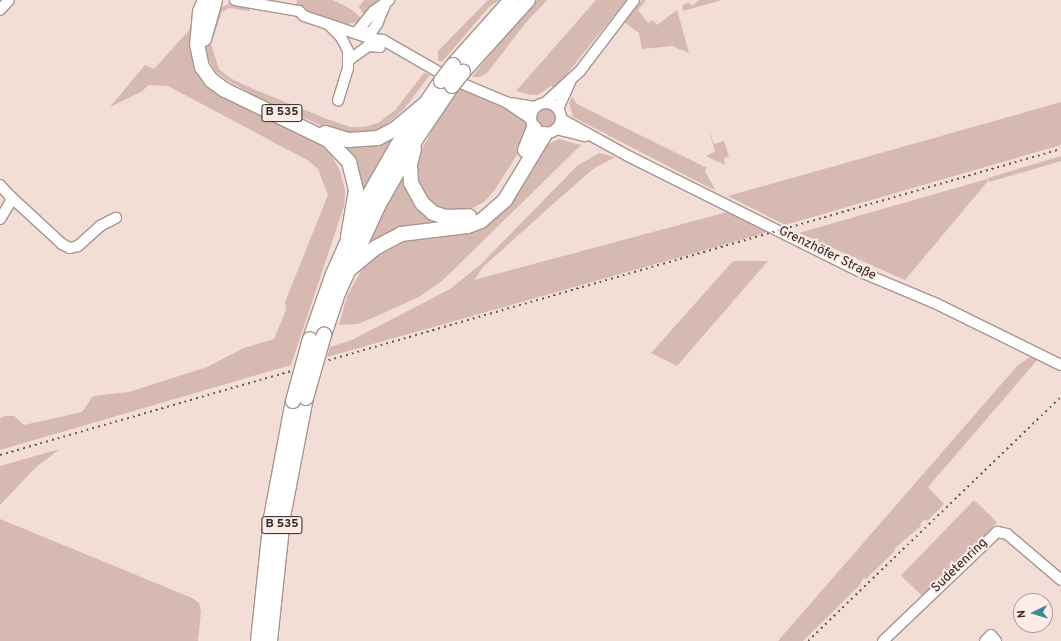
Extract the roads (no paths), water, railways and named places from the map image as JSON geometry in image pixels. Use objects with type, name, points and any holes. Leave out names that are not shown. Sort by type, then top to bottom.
[{"type":"highway","name":"B 535","points":[[190,0],[202,6],[198,56],[211,80],[225,90],[316,133],[344,155],[352,168],[356,184],[348,237]]},
{"type":"highway","name":"B 535","points":[[215,0],[204,36],[203,50],[212,74],[229,88],[333,136],[357,141],[386,135],[424,105],[447,84]]},
{"type":"highway","name":"B 535","points":[[258,641],[271,518],[300,399],[348,270],[382,200],[447,84],[511,0]]},
{"type":"highway","name":"B 535","points":[[458,68],[528,0]]},
{"type":"highway","name":"B 535","points":[[270,641],[283,518],[310,339],[348,237],[384,167],[424,105]]},
{"type":"highway","name":"B 535","points":[[418,136],[410,173],[415,194],[433,212],[456,218],[467,217],[487,207],[541,128]]},
{"type":"highway","points":[[348,270],[375,248],[401,234],[468,226],[481,222],[505,200],[541,128]]},
{"type":"street","points":[[0,10],[9,0]]},
{"type":"street","name":"Grenzhöfer Straße","points":[[235,0],[279,9],[299,11],[304,16],[382,43],[506,102],[541,128],[595,138]]},
{"type":"street","points":[[572,78],[560,114],[541,128],[536,107],[545,103],[572,78],[634,0]]},
{"type":"street","points":[[359,34],[372,30],[377,24],[387,2]]},
{"type":"street","points":[[359,34],[374,11],[387,2]]},
{"type":"street","points":[[326,23],[346,45],[349,60],[338,101]]},
{"type":"street","points":[[349,60],[368,46],[382,43],[377,24]]},
{"type":"street","name":"Grenzhöfer Straße","points":[[506,102],[536,107]]},
{"type":"street","name":"Grenzhöfer Straße","points":[[545,103],[595,138],[863,273],[937,304],[1061,365]]},
{"type":"street","points":[[0,185],[62,244],[70,248],[78,246],[100,226],[116,218]]},
{"type":"street","points":[[0,219],[9,206],[10,196]]},
{"type":"street","name":"Sudetenring","points":[[883,641],[997,532],[1007,534],[1061,580]]},
{"type":"street","points":[[985,641],[991,635],[996,641]]},
{"type":"railway","points":[[0,455],[1061,149]]},
{"type":"railway","points":[[808,641],[1061,397]]}]
